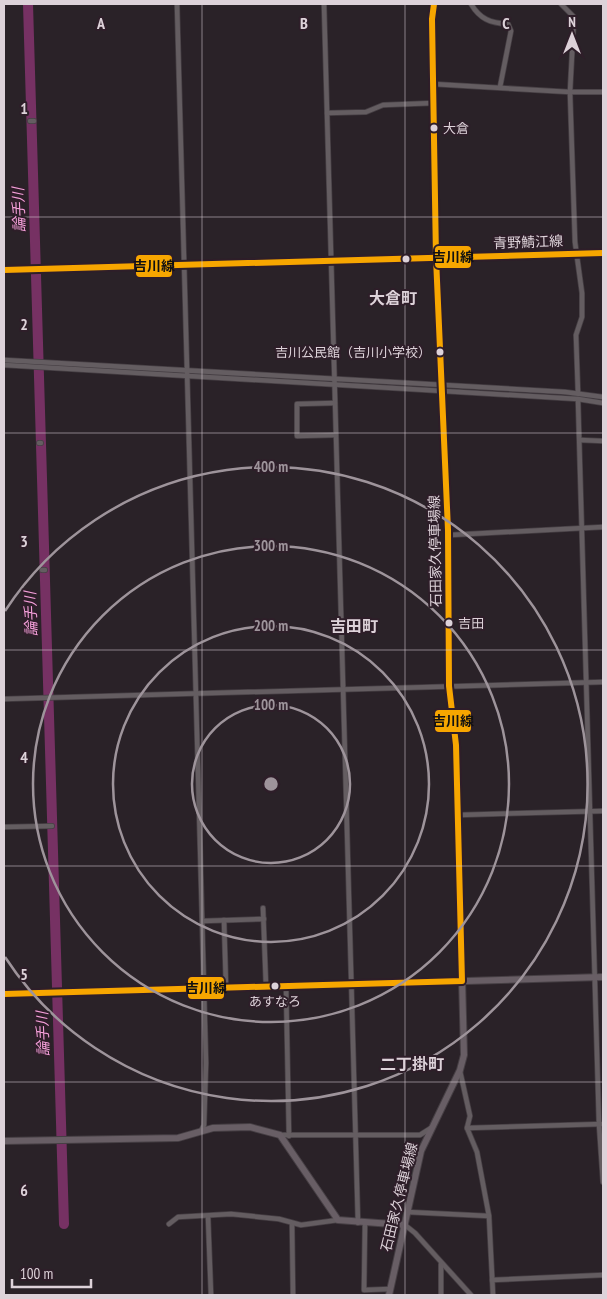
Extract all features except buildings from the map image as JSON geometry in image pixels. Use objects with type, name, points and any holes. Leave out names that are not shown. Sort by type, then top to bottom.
[{"type":"main road","name":"石田家久停車場線","points":[[389,1292],[421,1151],[460,1070],[464,1055],[456,745],[449,686],[448,530],[436,258],[432,19],[434,4]]},
{"type":"main road","name":"青野鯖江線","points":[[4,270],[603,253]]},
{"type":"main road","points":[[4,994],[603,977]]},
{"type":"main road","points":[[4,1141],[178,1138],[213,1128],[250,1127],[280,1135],[338,1220],[405,1225]]},
{"type":"street","points":[[177,4],[205,988],[206,1063],[204,1125],[201,1131]]},
{"type":"street","points":[[324,4],[351,983],[364,1290],[389,1292]]},
{"type":"street","points":[[470,4],[478,16],[494,23],[508,24],[511,31],[500,87]]},
{"type":"street","points":[[561,4],[574,17],[570,92],[576,253],[582,293],[582,317],[576,335],[578,393]]},
{"type":"street","points":[[433,84],[570,92],[603,92]]},
{"type":"street","points":[[327,113],[366,112],[383,105],[434,103]]},
{"type":"street","points":[[4,360],[335,384],[578,393],[603,397]]},
{"type":"street","points":[[4,365],[334,378],[578,399],[603,403]]},
{"type":"street","points":[[578,399],[580,528],[587,683],[603,1182]]},
{"type":"street","points":[[335,403],[297,404],[297,436],[336,435]]},
{"type":"street","points":[[580,440],[603,441]]},
{"type":"street","points":[[448,530],[450,535],[603,527]]},
{"type":"street","points":[[4,699],[603,682]]},
{"type":"street","points":[[458,815],[603,811]]},
{"type":"street","points":[[4,827],[51,826]]},
{"type":"street","points":[[264,908],[266,986]]},
{"type":"street","points":[[203,921],[264,919]]},
{"type":"street","points":[[224,920],[226,987]]},
{"type":"street","points":[[286,985],[290,1136]]},
{"type":"street","points":[[460,1070],[470,1116],[467,1128],[477,1152],[489,1216],[493,1295]]},
{"type":"street","points":[[467,1128],[601,1124]]},
{"type":"street","points":[[280,1135],[420,1135],[431,1128]]},
{"type":"street","points":[[407,1212],[489,1216]]},
{"type":"street","points":[[170,1224],[178,1217],[232,1214],[301,1225],[338,1220]]},
{"type":"street","points":[[208,1216],[211,1295]]},
{"type":"street","points":[[292,1223],[293,1295]]},
{"type":"street","points":[[405,1225],[415,1233],[471,1295]]},
{"type":"street","points":[[441,1295],[442,1264]]},
{"type":"street","points":[[492,1280],[603,1276]]},
{"type":"waterway","name":"論手川","points":[[28,4],[64,1224]]},
{"type":"transit line","name":"吉川線","points":[[4,994],[462,981],[456,745],[449,686],[448,530],[436,258],[432,19],[434,4]]},
{"type":"transit line","name":"吉川線","points":[[4,270],[603,253]]},
{"type":"place","name":"大倉","points":[[434,128]]},
{"type":"place","name":"吉川公民館（吉川小学校）","points":[[440,352]]},
{"type":"place","name":"吉田","points":[[449,623]]},
{"type":"place","name":"あすなろ","points":[[275,986]]},
{"type":"district","name":"大倉町","points":[[393,298]]},
{"type":"district","name":"吉田町","points":[[354,626]]},
{"type":"district","name":"二丁掛町","points":[[412,1064]]}]
